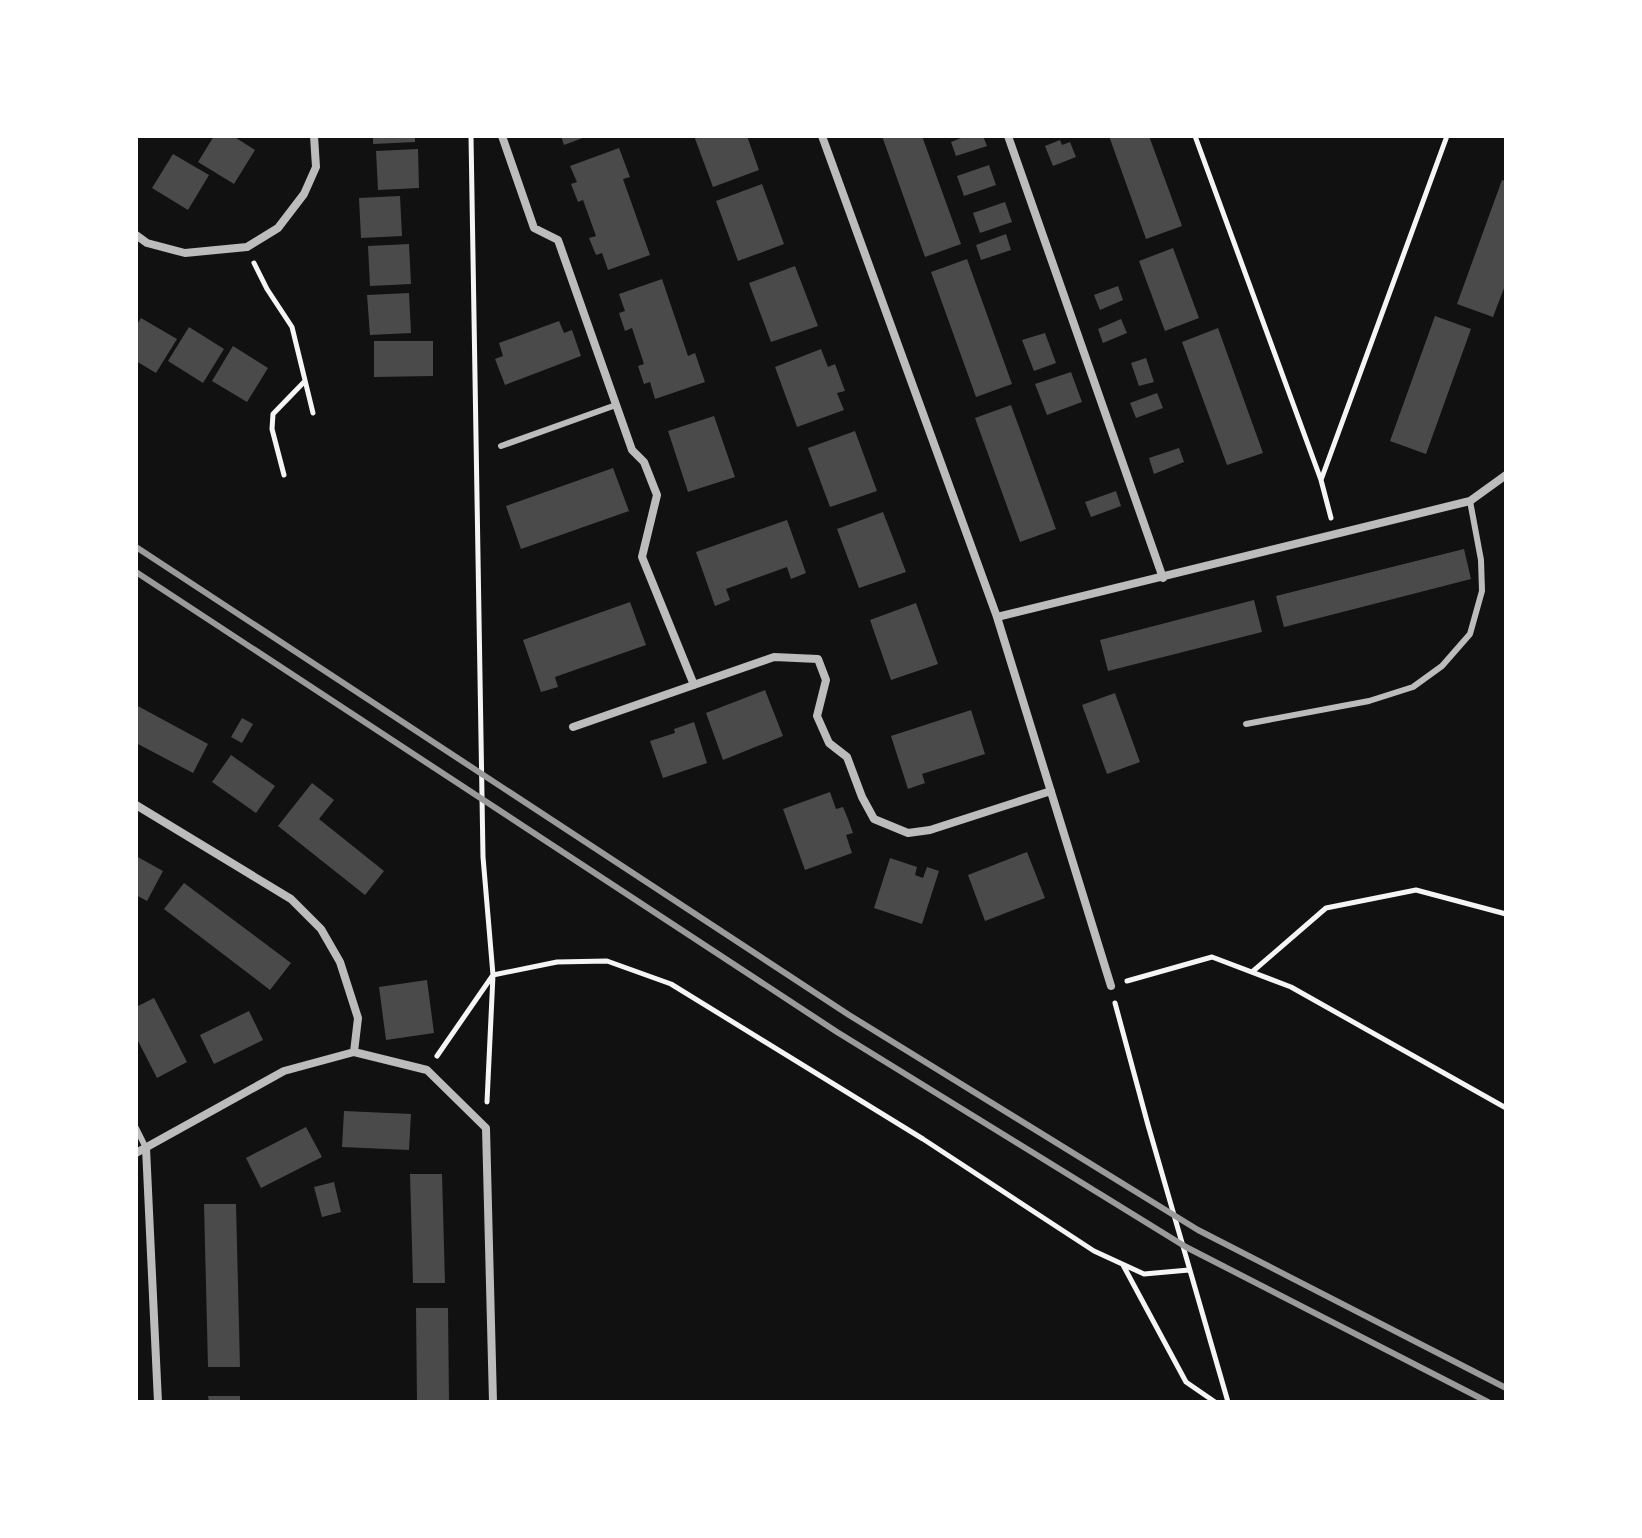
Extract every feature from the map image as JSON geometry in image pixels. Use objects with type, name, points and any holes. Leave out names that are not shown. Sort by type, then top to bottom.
[{"type":"street","points":[[136,235],[147,243],[185,253],[247,247],[278,228],[304,194],[316,167],[314,136]]},
{"type":"street","points":[[502,136],[534,228],[558,240],[632,450],[644,462],[657,495],[642,557],[694,685]]},
{"type":"street","points":[[822,136],[997,617],[1111,986]]},
{"type":"street","points":[[1008,136],[1163,578]]},
{"type":"street","points":[[997,617],[1470,501],[1506,475]]},
{"type":"street","points":[[573,727],[774,657],[818,659],[826,680],[817,716],[829,743],[847,757],[874,819],[908,833],[930,830],[1051,791]]},
{"type":"street","points":[[136,805],[291,899],[321,929],[340,962],[358,1018],[354,1052]]},
{"type":"street","points":[[136,1153],[284,1071],[354,1052],[427,1070],[486,1128],[493,1402]]},
{"type":"street","points":[[146,1148],[158,1402]]},
{"type":"lane","points":[[501,446],[616,405]]},
{"type":"lane","points":[[1246,724],[1369,701],[1413,687],[1442,666],[1470,634],[1482,591],[1481,560],[1470,501]]},
{"type":"lane","points":[[136,1128],[146,1148]]},
{"type":"path","points":[[471,136],[483,857],[493,975],[486,1128]]},
{"type":"path","points":[[1195,136],[1321,480],[1336,536]]},
{"type":"path","points":[[1321,480],[1447,136]]},
{"type":"path","points":[[247,247],[267,289],[292,327],[313,413]]},
{"type":"path","points":[[284,475],[272,429],[273,414],[305,381]]},
{"type":"path","points":[[1252,972],[1326,908],[1416,890],[1506,914]]},
{"type":"path","points":[[1228,1402],[1111,986],[1212,957],[1291,987],[1506,1108]]},
{"type":"path","points":[[427,1070],[493,975],[557,962],[607,961],[671,984],[923,1139],[1094,1251],[1144,1274],[1189,1270]]},
{"type":"path","points":[[1123,1264],[1186,1382],[1215,1402]]},
{"type":"building","points":[[214,136],[233,136],[255,150],[234,184],[198,162]]},
{"type":"building","points":[[373,136],[415,136],[415,142],[373,144]]},
{"type":"building","points":[[561,136],[588,136],[564,145]]},
{"type":"building","points":[[694,136],[747,136],[759,170],[713,187]]},
{"type":"building","points":[[882,136],[922,136],[961,244],[925,257]]},
{"type":"building","points":[[966,136],[983,136],[987,146],[956,156],[951,142]]},
{"type":"building","points":[[1109,136],[1149,136],[1182,226],[1146,239]]},
{"type":"building","points":[[1060,140],[1062,145],[1070,142],[1076,157],[1053,166],[1045,146]]},
{"type":"building","points":[[619,148],[630,177],[623,179],[650,255],[608,270],[602,253],[596,255],[589,238],[596,236],[583,200],[578,202],[571,184],[577,182],[570,166]]},
{"type":"building","points":[[418,149],[419,188],[378,190],[376,151]]},
{"type":"building","points":[[173,154],[209,175],[188,210],[152,188]]},
{"type":"building","points":[[989,165],[996,185],[964,196],[957,176]]},
{"type":"building","points":[[1502,180],[1506,181],[1506,283],[1493,317],[1457,304]]},
{"type":"building","points":[[762,184],[784,244],[738,261],[716,201]]},
{"type":"building","points":[[400,196],[402,236],[361,238],[359,198]]},
{"type":"building","points":[[1005,202],[1012,222],[980,233],[973,213]]},
{"type":"building","points":[[1006,234],[1011,250],[981,260],[976,245]]},
{"type":"building","points":[[409,244],[411,284],[370,286],[368,246]]},
{"type":"building","points":[[1173,248],[1199,318],[1165,331],[1139,261]]},
{"type":"building","points":[[967,259],[1012,384],[976,397],[931,272]]},
{"type":"building","points":[[795,266],[818,326],[771,342],[749,283]]},
{"type":"building","points":[[662,279],[688,356],[695,353],[705,382],[655,399],[650,382],[644,384],[638,366],[644,364],[632,328],[625,331],[619,313],[625,311],[619,294]]},
{"type":"building","points":[[1118,286],[1123,300],[1100,310],[1094,295]]},
{"type":"building","points":[[409,293],[411,333],[370,335],[367,295]]},
{"type":"building","points":[[1435,316],[1471,329],[1426,454],[1390,441]]},
{"type":"building","points":[[141,318],[177,339],[156,373],[136,361],[136,326]]},
{"type":"building","points":[[1121,319],[1127,333],[1103,343],[1098,329]]},
{"type":"building","points":[[559,321],[564,333],[572,330],[581,356],[505,385],[495,359],[503,356],[499,343]]},
{"type":"building","points":[[189,327],[224,349],[203,383],[168,361]]},
{"type":"building","points":[[1218,328],[1263,453],[1227,465],[1182,342]]},
{"type":"building","points":[[1045,333],[1056,363],[1034,371],[1022,340]]},
{"type":"building","points":[[374,341],[433,341],[433,376],[374,377]]},
{"type":"building","points":[[233,346],[268,368],[247,402],[212,381]]},
{"type":"building","points":[[821,349],[828,367],[835,364],[845,391],[837,393],[844,410],[797,427],[775,367]]},
{"type":"building","points":[[1146,358],[1154,382],[1139,386],[1131,363]]},
{"type":"building","points":[[1071,372],[1082,402],[1047,415],[1035,384]]},
{"type":"building","points":[[1157,393],[1163,408],[1136,418],[1130,403]]},
{"type":"building","points":[[1011,405],[1056,529],[1020,542],[975,418]]},
{"type":"building","points":[[714,416],[735,477],[688,492],[668,431]]},
{"type":"building","points":[[855,431],[877,491],[830,507],[808,448]]},
{"type":"building","points":[[1179,448],[1184,462],[1154,474],[1149,458]]},
{"type":"building","points":[[613,468],[629,511],[521,549],[506,506]]},
{"type":"building","points":[[1116,491],[1121,506],[1091,517],[1085,502]]},
{"type":"building","points":[[883,512],[906,572],[859,588],[837,529]]},
{"type":"building","points":[[787,520],[806,573],[791,579],[787,567],[726,589],[730,600],[715,606],[696,552]]},
{"type":"building","points":[[1464,549],[1471,579],[1284,627],[1276,596]]},
{"type":"building","points":[[1254,600],[1262,632],[1108,671],[1100,640]]},
{"type":"building","points":[[630,602],[646,645],[555,677],[558,687],[541,692],[523,640]]},
{"type":"building","points":[[916,603],[938,664],[891,680],[870,620]]},
{"type":"building","points":[[765,690],[783,736],[723,760],[706,713]]},
{"type":"building","points":[[1115,693],[1140,762],[1107,774],[1082,705]]},
{"type":"building","points":[[136,705],[208,744],[193,773],[136,743]]},
{"type":"building","points":[[971,710],[985,754],[922,774],[925,783],[908,789],[891,736]]},
{"type":"building","points":[[242,718],[253,724],[242,743],[231,737]]},
{"type":"building","points":[[694,722],[707,763],[663,778],[650,741],[675,733],[674,729]]},
{"type":"building","points":[[231,755],[275,786],[256,813],[212,782]]},
{"type":"building","points":[[312,783],[334,800],[319,819],[384,871],[365,895],[278,826]]},
{"type":"building","points":[[830,792],[836,809],[843,807],[848,819],[853,833],[846,835],[852,853],[805,870],[783,809]]},
{"type":"building","points":[[1027,852],[1045,898],[985,921],[968,875]]},
{"type":"building","points":[[136,856],[163,871],[147,901],[136,895]]},
{"type":"building","points":[[890,858],[917,867],[915,875],[923,878],[927,867],[939,871],[922,924],[874,908]]},
{"type":"building","points":[[184,883],[291,963],[270,990],[164,909]]},
{"type":"building","points":[[427,980],[434,1033],[386,1040],[379,987]]},
{"type":"building","points":[[154,998],[187,1062],[157,1078],[136,1037],[136,1007]]},
{"type":"building","points":[[249,1011],[263,1040],[214,1064],[200,1035]]},
{"type":"building","points":[[344,1111],[411,1114],[409,1150],[342,1147]]},
{"type":"building","points":[[306,1127],[322,1157],[261,1188],[246,1158]]},
{"type":"building","points":[[410,1174],[442,1174],[445,1283],[413,1283]]},
{"type":"building","points":[[334,1182],[341,1212],[322,1217],[314,1187]]},
{"type":"building","points":[[204,1204],[236,1204],[240,1367],[208,1367]]},
{"type":"building","points":[[416,1308],[448,1308],[449,1402],[417,1402]]},
{"type":"building","points":[[208,1396],[240,1396],[240,1402],[209,1402]]},
{"type":"railway","points":[[136,547],[849,1015],[1198,1230],[1506,1388]]},
{"type":"railway","points":[[136,572],[837,1032],[1186,1247],[1488,1402]]}]
